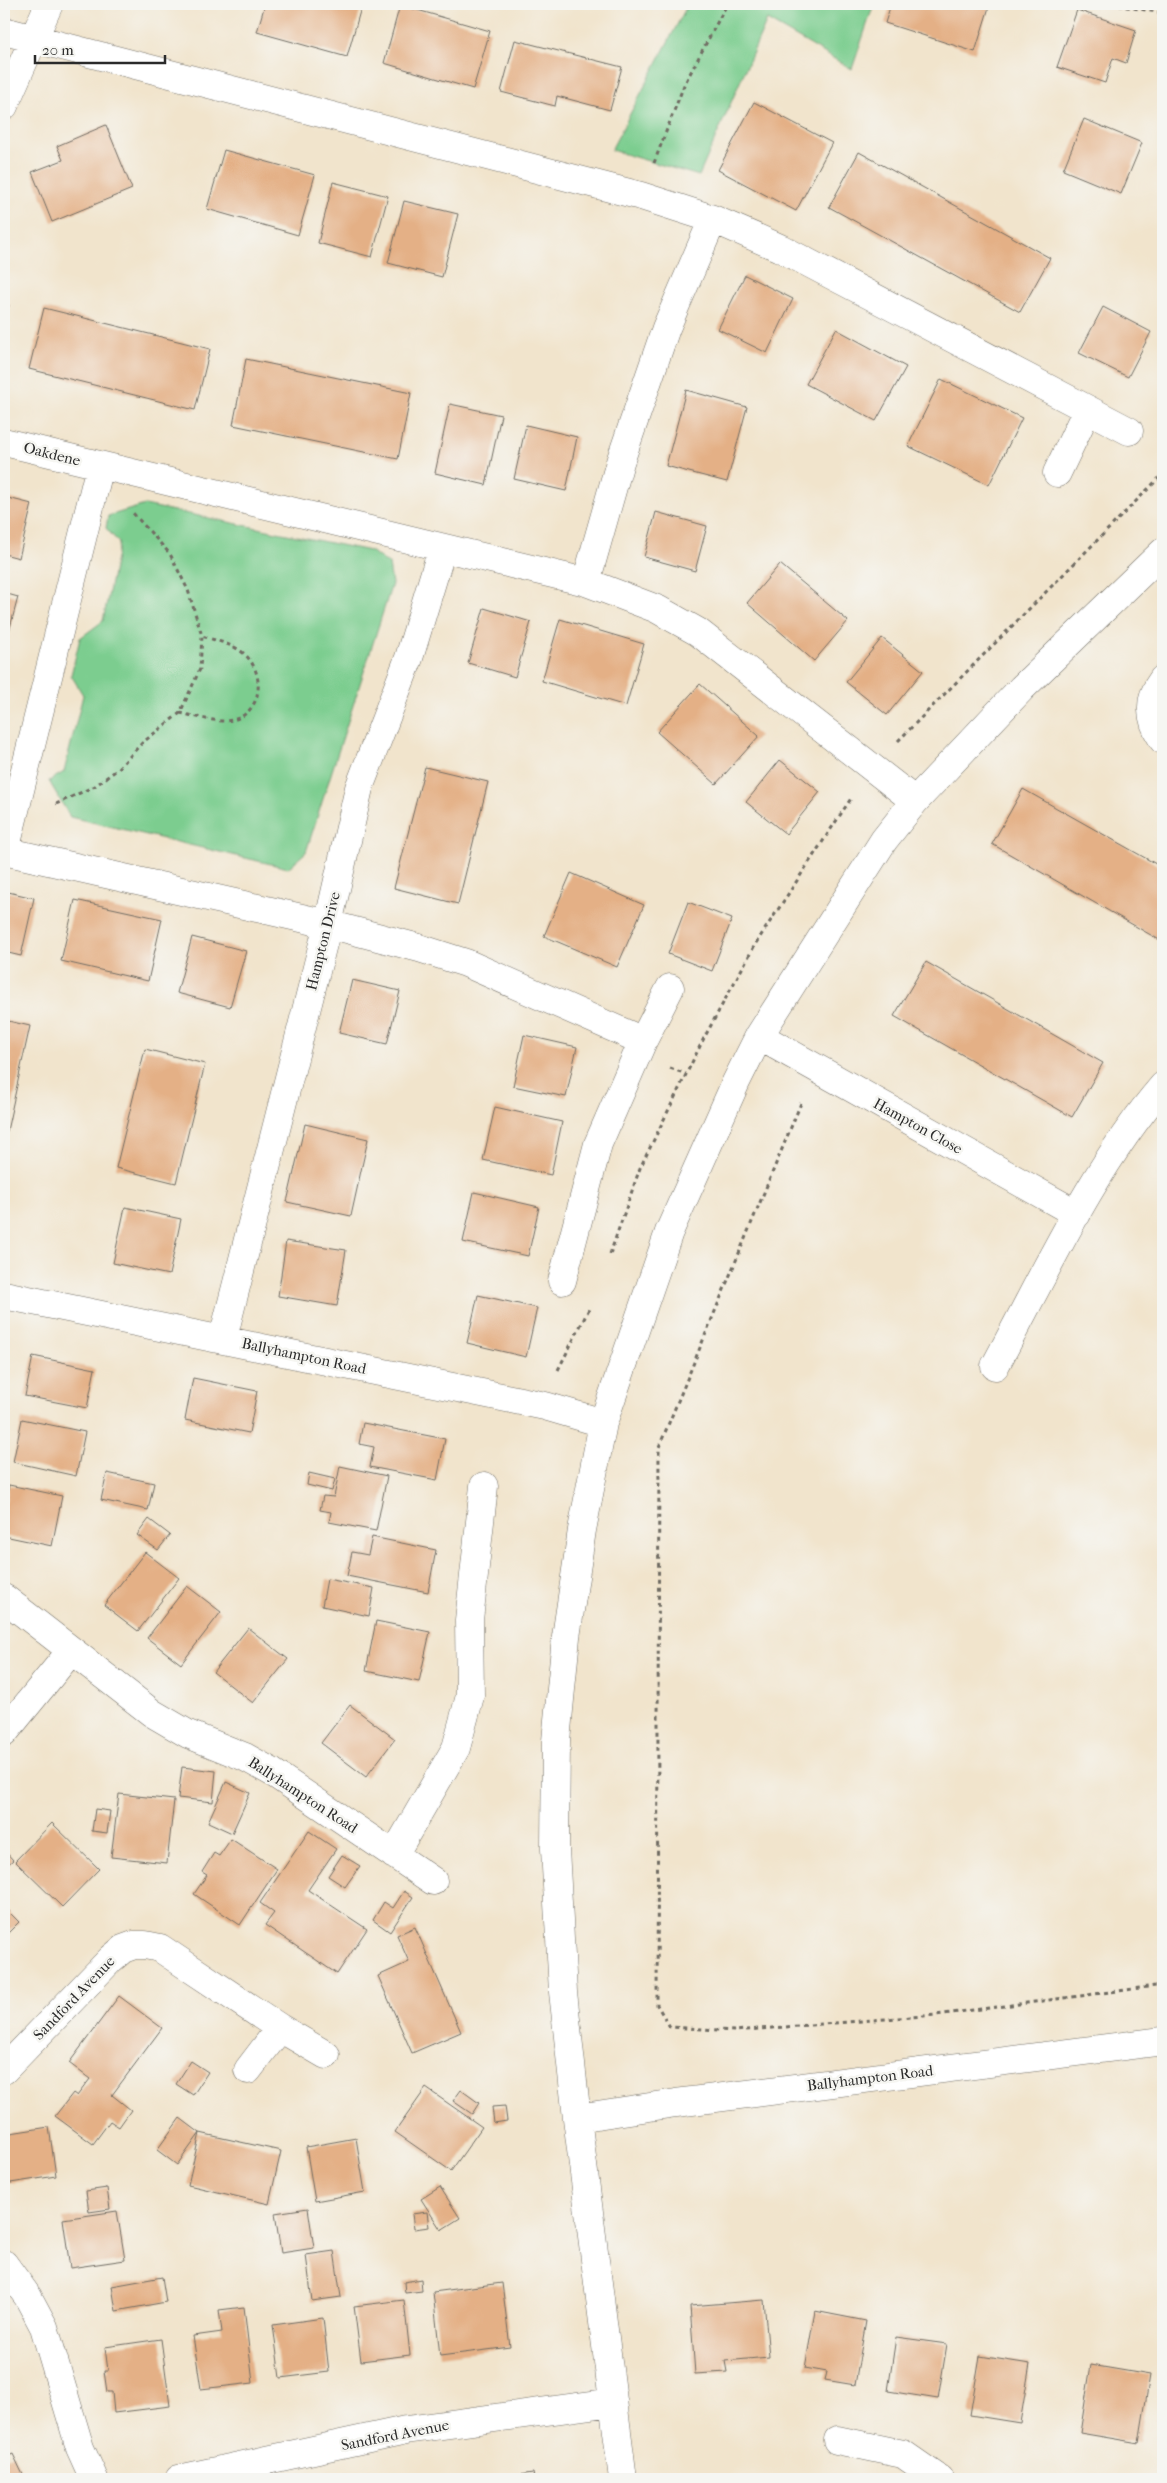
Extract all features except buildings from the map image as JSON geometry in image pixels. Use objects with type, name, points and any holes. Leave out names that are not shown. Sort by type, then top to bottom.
[{"type":"street","points":[[4,106],[49,4]]},
{"type":"street","points":[[4,31],[642,196],[713,219],[780,248],[1129,431]]},
{"type":"street","points":[[586,582],[620,462],[663,337],[713,219]]},
{"type":"street","points":[[1058,473],[1087,410]]},
{"type":"street","name":"Oakdene","points":[[4,442],[442,549],[586,582],[657,609],[698,632],[915,801]]},
{"type":"street","points":[[113,469],[6,845],[328,924],[466,963],[642,1041]]},
{"type":"street","name":"Hampton Drive","points":[[223,1338],[328,924],[359,788],[409,658],[442,549]]},
{"type":"street","points":[[623,2479],[577,2118],[563,1992],[555,1859],[556,1741],[566,1637],[582,1530],[603,1423],[668,1232],[759,1036],[884,840],[915,801],[1022,688],[1163,552]]},
{"type":"street","points":[[1163,679],[1154,695],[1151,718],[1163,740]]},
{"type":"street","points":[[562,1281],[592,1163],[642,1041],[670,988]]},
{"type":"street","name":"Hampton Close","points":[[759,1036],[1077,1214]]},
{"type":"street","points":[[995,1366],[1077,1214],[1130,1128],[1163,1086]]},
{"type":"street","name":"Ballyhampton Road","points":[[4,1295],[223,1338],[545,1406],[603,1423]]},
{"type":"street","points":[[394,1856],[456,1748],[470,1696],[469,1620],[484,1486]]},
{"type":"street","name":"Ballyhampton Road","points":[[4,1598],[152,1713],[188,1734],[245,1757],[272,1772],[433,1881]]},
{"type":"street","points":[[4,1733],[70,1651]]},
{"type":"street","name":"Sandford Avenue","points":[[4,2070],[111,1959],[128,1947],[140,1944],[164,1950],[280,2028],[326,2055]]},
{"type":"street","points":[[248,2070],[280,2028]]},
{"type":"street","name":"Ballyhampton Road","points":[[577,2118],[676,2103],[1163,2041]]},
{"type":"street","points":[[4,2264],[28,2297],[44,2327],[80,2448],[94,2479]]},
{"type":"street","name":"Sandford Avenue","points":[[179,2479],[406,2430],[614,2402]]},
{"type":"street","points":[[837,2440],[903,2454],[939,2479]]},
{"type":"path","points":[[642,196],[684,85],[728,4]]},
{"type":"path","points":[[1110,4],[1163,13]]},
{"type":"path","points":[[6,845],[61,801],[95,786],[118,769],[142,742],[180,712],[200,669],[202,636],[188,590],[170,554],[131,510],[113,469]]},
{"type":"path","points":[[180,712],[227,721],[245,714],[259,695],[258,671],[241,651],[202,636]]},
{"type":"path","points":[[815,1068],[659,1447],[657,2005],[670,2027],[734,2031],[936,2015],[1163,1986]]},
{"type":"green space","points":[[688,4],[874,4],[852,69],[767,20],[699,176],[611,150]]},
{"type":"green space","points":[[145,505],[370,551],[389,564],[392,584],[306,852],[288,868],[70,817],[49,781],[64,772],[83,695],[71,675],[80,638],[103,621],[119,543],[106,528],[108,516]]}]
